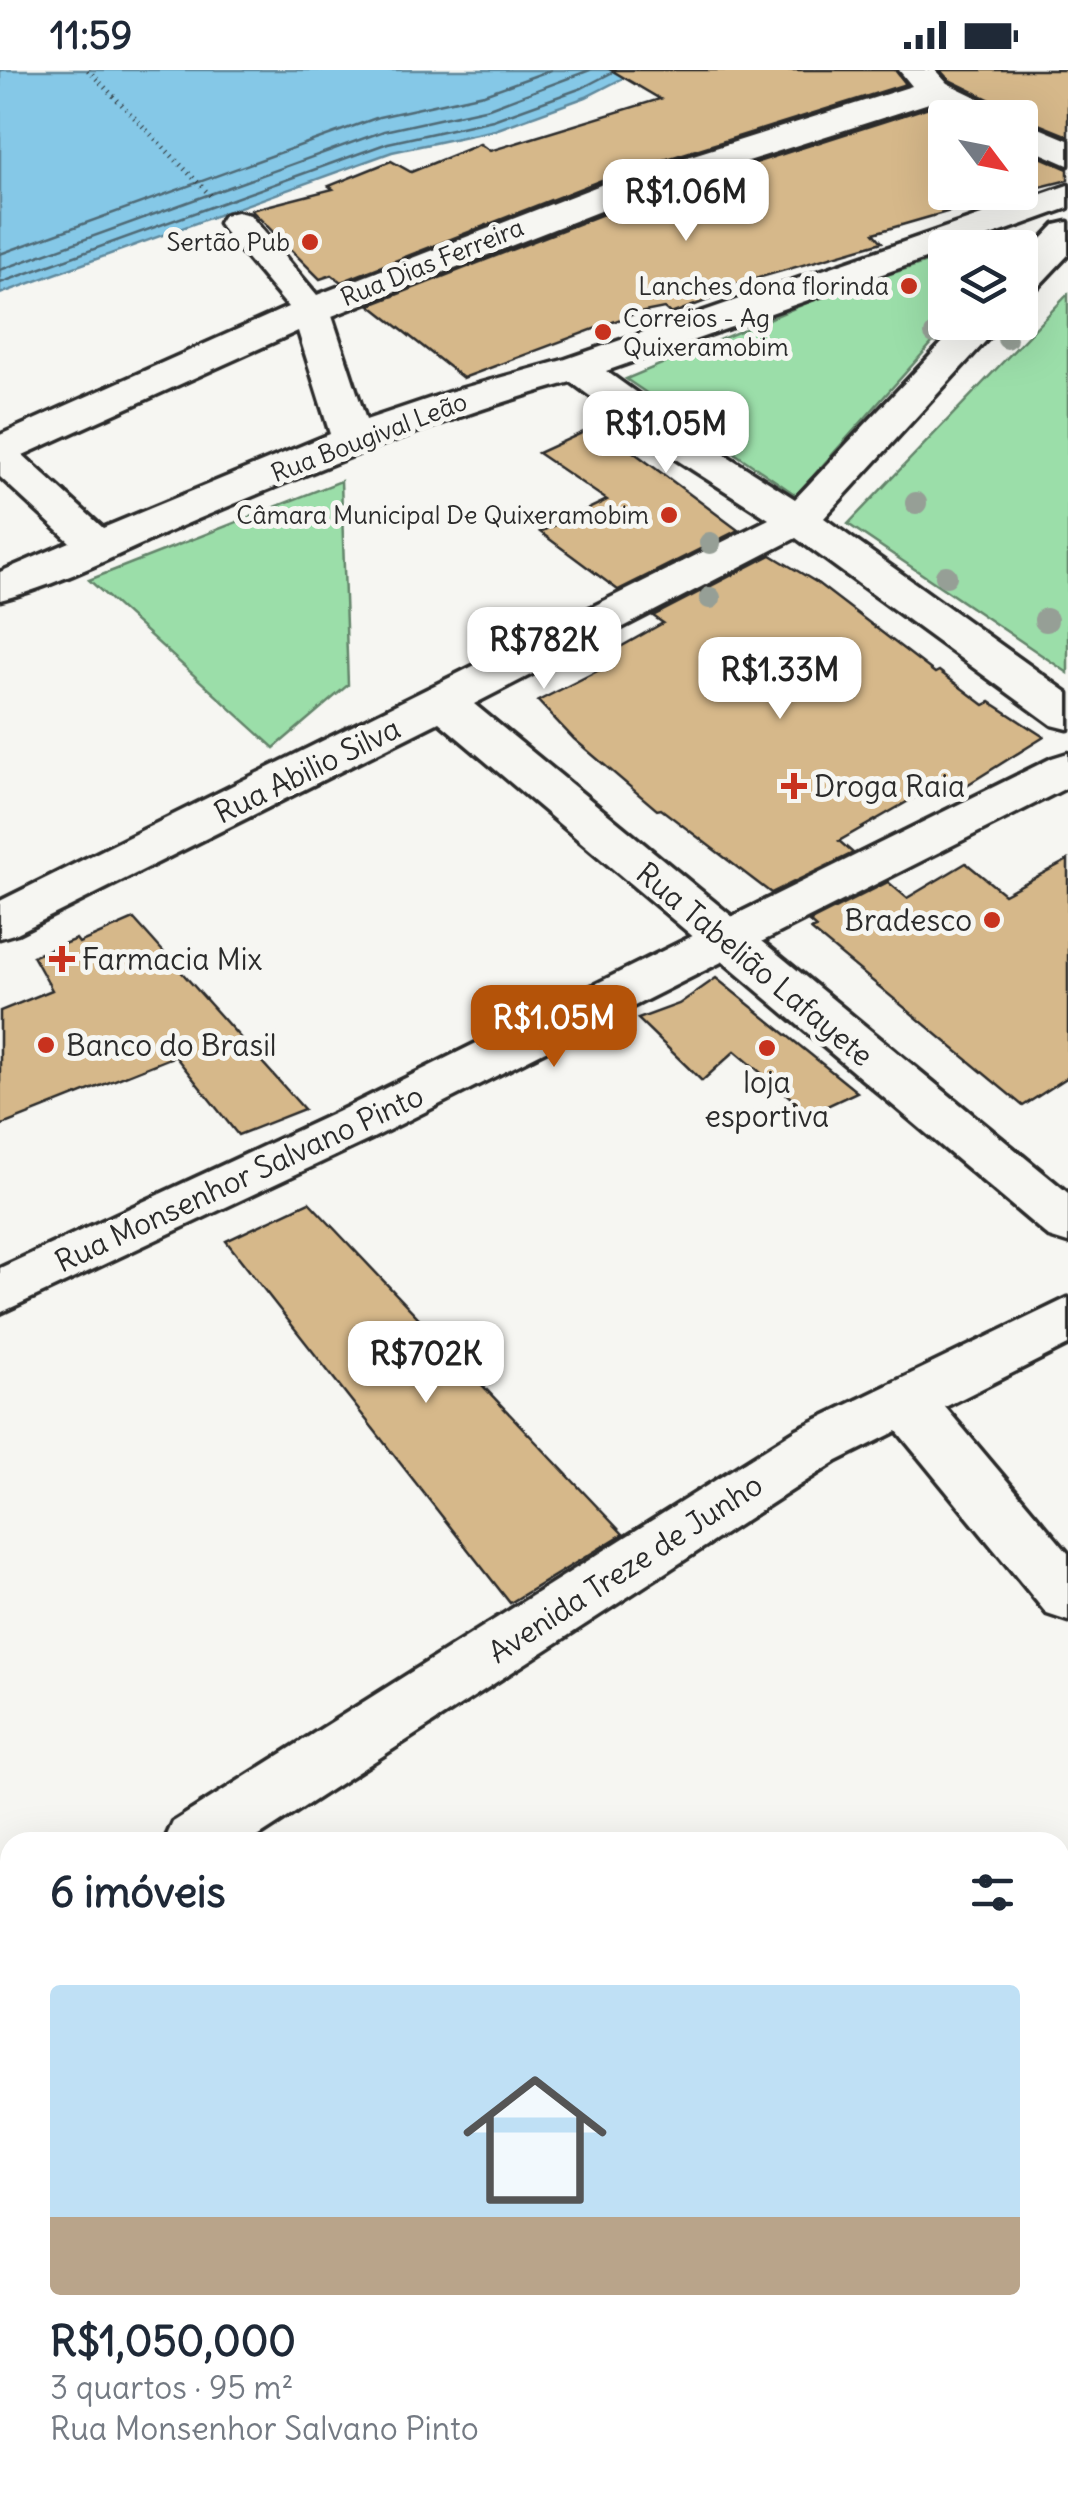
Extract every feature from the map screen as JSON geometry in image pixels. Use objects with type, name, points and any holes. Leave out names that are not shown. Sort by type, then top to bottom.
[{"type":"street","points":[[923,78],[962,100]]},
{"type":"street","name":"Rua Dias Ferreira","points":[[0,452],[311,311],[536,221],[923,78]]},
{"type":"street","points":[[1038,139],[1068,154]]},
{"type":"street","name":"Rua Bougival Leão","points":[[0,587],[352,439],[462,400],[577,368],[1068,196]]},
{"type":"street","points":[[237,222],[311,311],[352,439]]},
{"type":"street","points":[[1038,265],[1068,233]]},
{"type":"street","name":"Rua Abilio Silva","points":[[0,921],[799,520],[967,340]]},
{"type":"street","points":[[577,368],[685,446],[799,520],[1068,715]]},
{"type":"street","points":[[0,452],[100,547]]},
{"type":"street","name":"Rua Tabelião Lafayete","points":[[443,702],[1068,1223]]},
{"type":"street","name":"Rua Monsenhor Salvano Pinto","points":[[0,1292],[356,1125],[1068,768]]},
{"type":"street","name":"Avenida Treze de Junho","points":[[212,1832],[817,1445],[1068,1320]]},
{"type":"street","points":[[906,1401],[1068,1596]]},
{"type":"path","points":[[88,70],[237,222]]},
{"type":"green space","points":[[928,262],[928,340],[935,340],[796,495],[626,379],[828,294]]},
{"type":"green space","points":[[1068,294],[1068,673],[848,524],[1024,340],[1038,340],[1038,325]]},
{"type":"green space","points":[[341,481],[348,685],[274,748],[89,580]]},
{"type":"water","points":[[0,70],[639,70],[586,97],[495,130],[392,152],[0,294]]},
{"type":"building","points":[[611,70],[895,70],[906,84],[607,178],[341,282],[332,275],[320,279],[251,210],[333,189],[329,186],[391,161],[411,172],[480,144],[490,151],[660,99]]},
{"type":"building","points":[[940,70],[1068,70],[1068,136],[1038,124],[1038,100],[990,100],[949,80]]},
{"type":"building","points":[[928,107],[928,210],[954,210],[874,233],[882,242],[713,291],[719,296],[671,314],[664,308],[634,314],[463,378],[370,305],[634,202]]},
{"type":"building","points":[[1038,156],[1068,169],[1068,180],[1038,188]]},
{"type":"building","points":[[597,426],[738,530],[618,590],[540,532],[607,500],[538,453]]},
{"type":"building","points":[[771,555],[816,582],[935,673],[939,671],[984,705],[990,702],[1044,737],[946,798],[933,787],[839,841],[853,853],[771,893],[661,809],[657,810],[574,739],[538,701],[617,661],[608,654],[663,623],[653,616]]},
{"type":"building","points":[[1068,860],[1068,1077],[1023,1106],[811,930],[816,928],[809,922],[888,882],[907,898],[966,863],[1004,894]]},
{"type":"building","points":[[134,919],[304,1109],[238,1135],[175,1056],[0,1126],[0,1011],[52,990],[33,956],[76,939],[79,943]]},
{"type":"building","name":"loja esportiva","points":[[716,978],[857,1092],[810,1114],[735,1051],[702,1081],[638,1019],[679,1004]]},
{"type":"building","points":[[309,1202],[623,1534],[510,1603],[226,1241]]},
{"type":"place","name":"Sertão Pub","points":[[310,242]]},
{"type":"place","name":"Lanches dona florinda","points":[[909,286]]},
{"type":"place","name":"Correios - Ag Quixeramobim","points":[[603,332]]},
{"type":"place","name":"Câmara Municipal De Quixeramobim","points":[[669,515]]},
{"type":"place","name":"Droga Raia","points":[[794,786]]},
{"type":"place","name":"Bradesco","points":[[992,920]]},
{"type":"place","name":"Farmacia Mix","points":[[62,959]]},
{"type":"place","name":"Banco do Brasil","points":[[46,1045]]},
{"type":"place","name":"loja esportiva","points":[[767,1048]]}]
